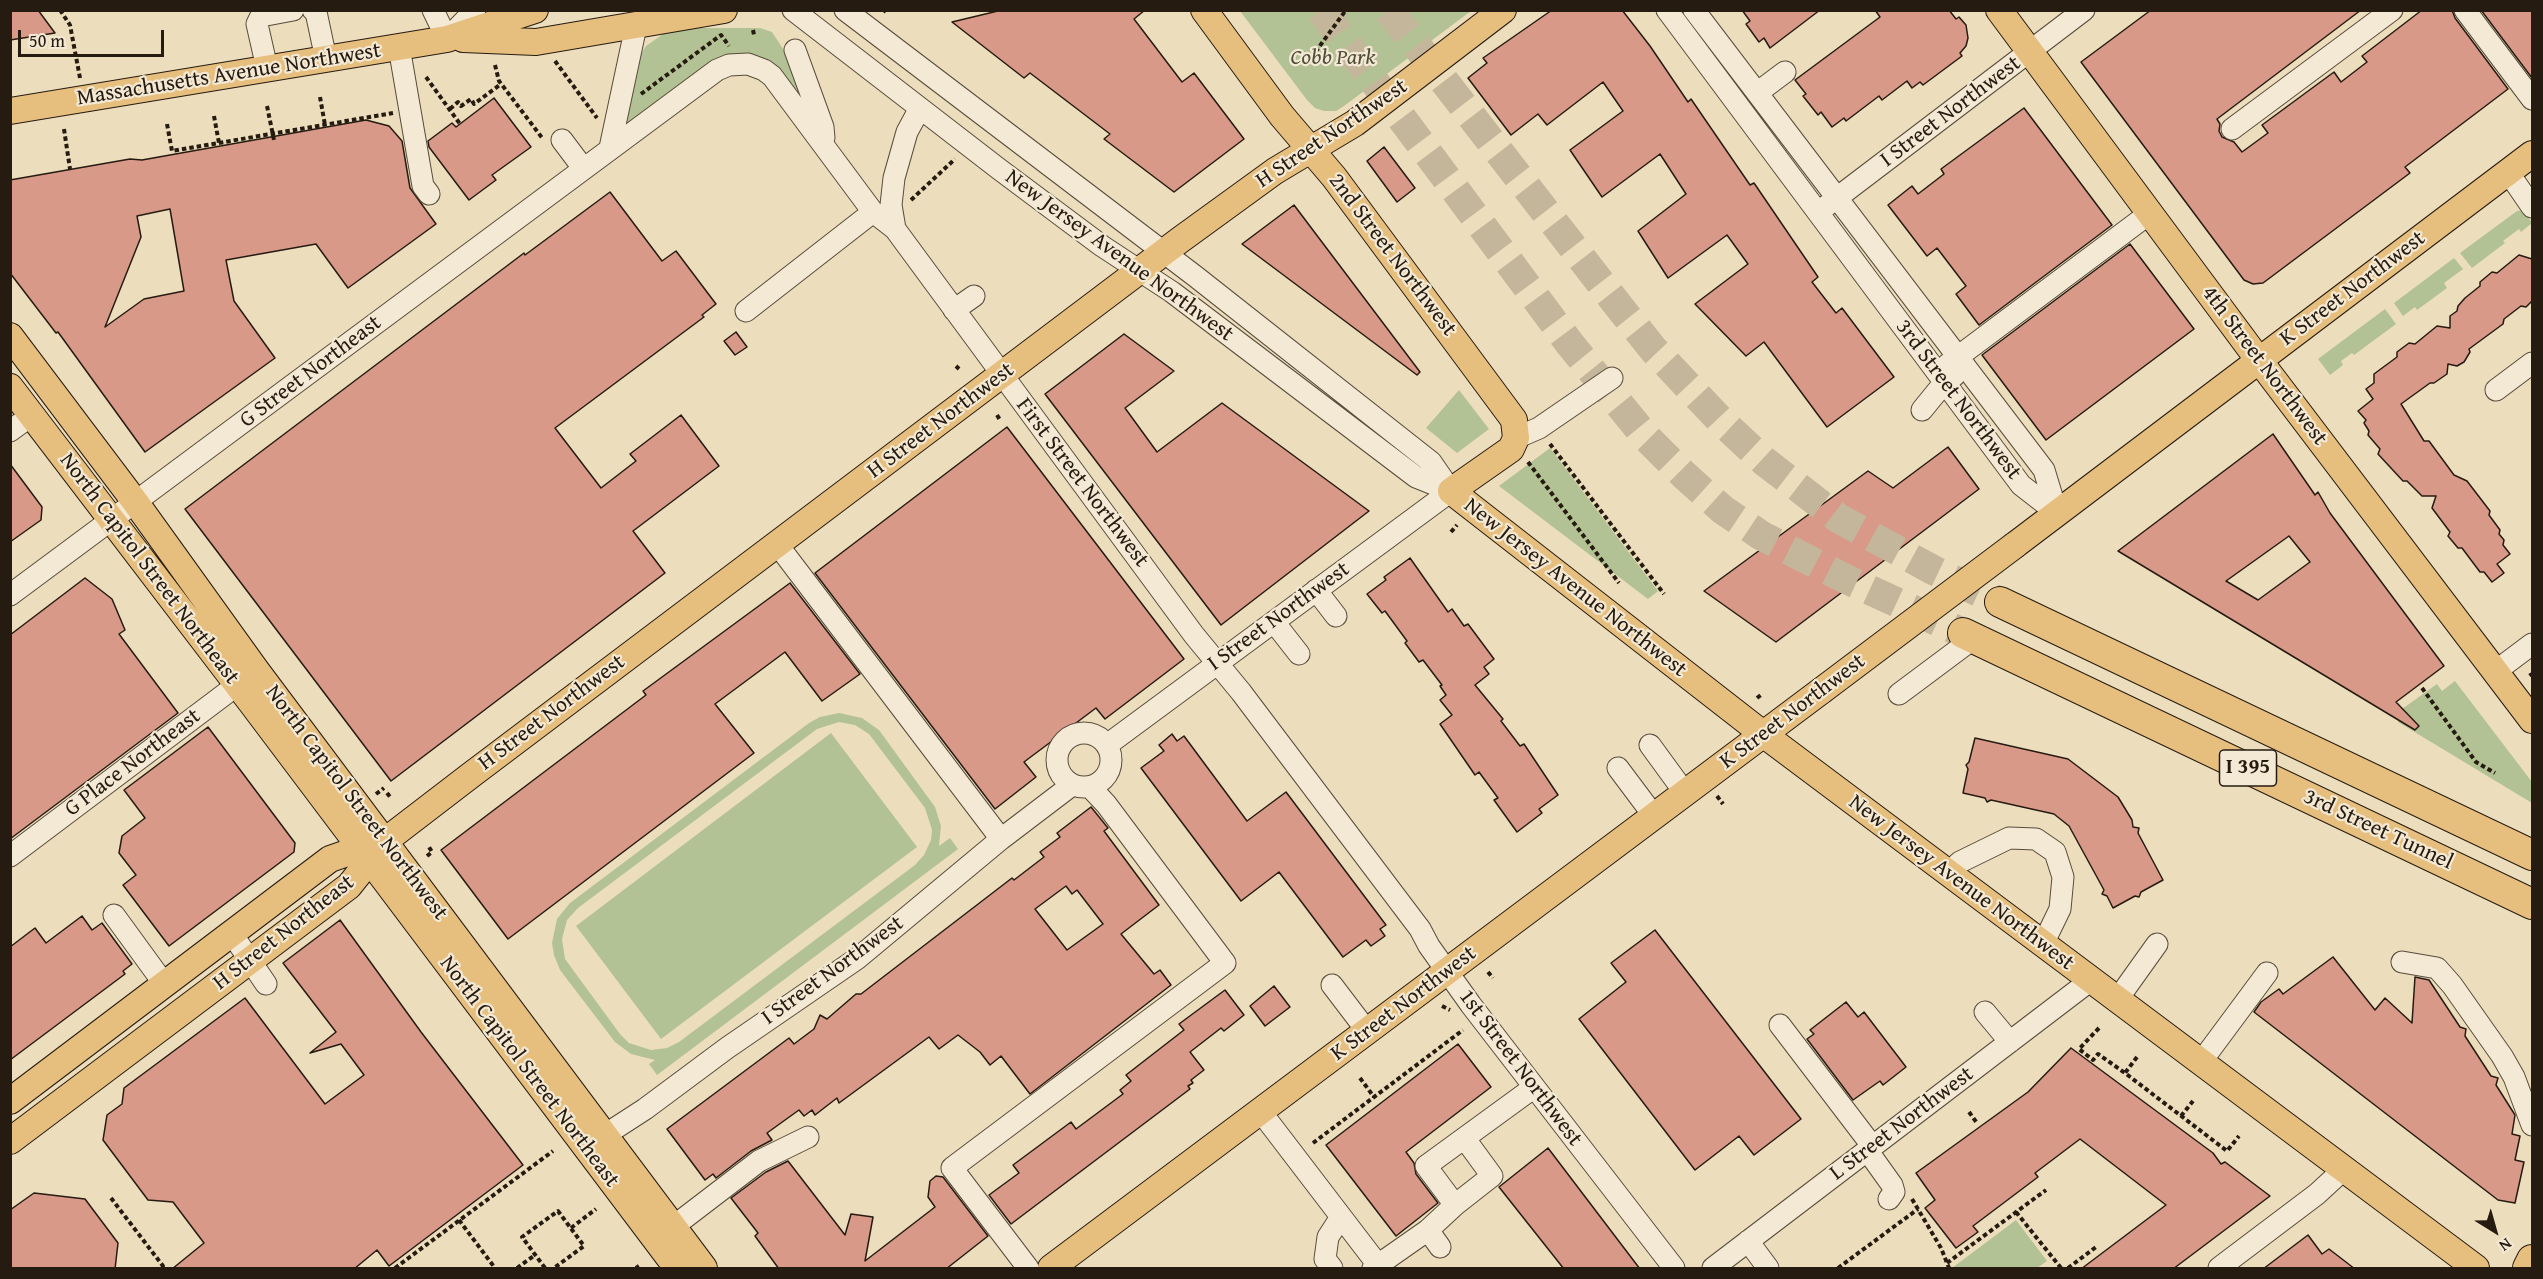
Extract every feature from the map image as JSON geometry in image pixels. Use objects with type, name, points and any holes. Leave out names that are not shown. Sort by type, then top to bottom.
[{"type":"highway","name":"3rd Street Tunnel","points":[[2000,602],[2532,855]]},
{"type":"highway","name":"3rd Street Tunnel","points":[[1969,635],[2532,904]]},
{"type":"highway","points":[[2528,1269],[2532,1260]]},
{"type":"main road","name":"Massachusetts Avenue Northwest","points":[[10,111],[447,39],[535,10]]},
{"type":"main road","name":"2nd Street Northwest","points":[[1204,10],[1282,116],[1334,177],[1512,415],[1521,448]]},
{"type":"main road","name":"H Street Northwest","points":[[385,840],[1164,253],[1275,171],[1355,123],[1503,10]]},
{"type":"main road","name":"4th Street Northwest","points":[[1999,10],[2259,360],[2532,720]]},
{"type":"main road","name":"Massachusetts Avenue Northwest","points":[[447,39],[536,42],[636,26],[723,23]]},
{"type":"main road","name":"K Street Northwest","points":[[1052,1269],[2532,154]]},
{"type":"main road","name":"North Capitol Street Northwest","points":[[10,336],[136,503],[247,677],[385,840],[478,984]]},
{"type":"main road","name":"North Capitol Street Northeast","points":[[10,387],[112,520],[247,677],[365,855],[478,984],[596,1141]]},
{"type":"main road","points":[[32,415],[56,397]]},
{"type":"main road","points":[[1451,491],[1507,453],[1521,448]]},
{"type":"main road","name":"New Jersey Avenue Northwest","points":[[1451,491],[1763,734],[2476,1269]]},
{"type":"main road","name":"H Street Northeast","points":[[10,1142],[349,886],[365,855],[385,840]]},
{"type":"main road","name":"H Street Northeast","points":[[10,1101],[330,859],[365,855]]},
{"type":"main road","points":[[596,1141],[664,1234],[704,1269]]},
{"type":"main road","points":[[664,1234],[677,1269]]},
{"type":"street","points":[[267,68],[257,24],[261,16],[292,10]]},
{"type":"street","points":[[313,10],[316,12],[326,59]]},
{"type":"street","points":[[433,10],[447,39],[475,10]]},
{"type":"street","name":"New Jersey Avenue Northwest","points":[[794,10],[1102,246],[1172,292],[1416,477],[1451,491]]},
{"type":"street","name":"New Jersey Avenue Northwest","points":[[845,10],[1164,253],[1431,462],[1451,491]]},
{"type":"street","name":"I Street Northwest","points":[[1817,213],[2084,10]]},
{"type":"street","points":[[2232,129],[2392,10]]},
{"type":"street","points":[[2465,10],[2532,99]]},
{"type":"street","name":"3rd Street Northwest","points":[[1681,13],[1757,93],[2044,470],[2057,513]]},
{"type":"street","name":"3rd Street Northwest","points":[[1681,13],[1817,213],[2021,485],[2057,513]]},
{"type":"street","points":[[610,148],[636,26]]},
{"type":"street","points":[[399,47],[423,186],[429,194]]},
{"type":"street","points":[[795,50],[823,127],[824,145],[873,212],[895,228]]},
{"type":"street","name":"G Street Northeast","points":[[10,595],[717,70],[729,65],[748,64],[764,70],[772,76],[824,145]]},
{"type":"street","points":[[1757,93],[1785,72]]},
{"type":"street","name":"First Street Northwest","points":[[920,108],[907,132],[894,178],[891,205],[895,228],[1218,663]]},
{"type":"street","points":[[553,140],[583,168]]},
{"type":"street","points":[[2508,172],[2532,207]]},
{"type":"street","points":[[746,311],[873,212]]},
{"type":"street","points":[[1922,410],[1941,378],[2150,213]]},
{"type":"street","points":[[954,310],[974,296]]},
{"type":"street","points":[[2496,390],[2532,363]]},
{"type":"street","points":[[1521,448],[1539,428],[1612,378]]},
{"type":"street","points":[[10,431],[32,415]]},
{"type":"street","name":"I Street Northwest","points":[[596,1141],[645,1109],[727,1048],[858,958],[1001,839],[1081,786],[1098,783],[1110,770],[1111,753],[1107,744],[1451,491]]},
{"type":"street","points":[[777,544],[1001,839]]},
{"type":"street","points":[[1316,590],[1336,616]]},
{"type":"street","points":[[1274,622],[1299,654]]},
{"type":"street","points":[[1899,694],[1969,635]]},
{"type":"street","points":[[2496,671],[2532,644]]},
{"type":"street","name":"1st Street Northwest","points":[[1218,663],[1413,919],[1429,946],[1533,1088],[1674,1269]]},
{"type":"street","name":"G Place Northeast","points":[[10,856],[247,677]]},
{"type":"street","points":[[1028,1269],[952,1168],[1225,963],[1106,804],[1081,786],[1065,780],[1056,763],[1060,745],[1066,738],[1084,732],[1093,734],[1107,744]]},
{"type":"street","points":[[1650,745],[1685,793]]},
{"type":"street","points":[[1618,768],[1654,816]]},
{"type":"street","points":[[1948,873],[1960,862],[2009,838],[2036,839],[2055,852],[2063,877],[2060,909],[2043,944]]},
{"type":"street","points":[[114,915],[165,985]]},
{"type":"street","points":[[232,934],[266,984]]},
{"type":"street","points":[[2117,1000],[2157,944]]},
{"type":"street","points":[[2402,962],[2437,968],[2452,985],[2514,1077],[2532,1125]]},
{"type":"street","points":[[2201,1062],[2267,973]]},
{"type":"street","name":"L Street Northwest","points":[[1713,1269],[2091,980]]},
{"type":"street","points":[[1332,985],[1367,1031]]},
{"type":"street","points":[[1985,1012],[2010,1042]]},
{"type":"street","points":[[1780,1026],[1870,1148],[1897,1194]]},
{"type":"street","points":[[1455,1205],[1426,1166],[1533,1088]]},
{"type":"street","points":[[1261,1112],[1376,1267],[1434,1239],[1455,1205],[1492,1176],[1465,1138]]},
{"type":"street","points":[[664,1234],[759,1161],[808,1137]]},
{"type":"street","points":[[2219,1269],[2317,1194],[2343,1170]]},
{"type":"street","points":[[1332,1269],[1325,1259],[1328,1237],[1341,1217]]},
{"type":"street","points":[[1748,1241],[1768,1269]]},
{"type":"path","points":[[60,10],[70,25],[84,99]]},
{"type":"path","points":[[1311,58],[1346,10]]},
{"type":"path","points":[[640,95],[723,23]]},
{"type":"path","points":[[552,56],[599,121]]},
{"type":"path","points":[[495,65],[501,84],[553,140]]},
{"type":"path","points":[[426,77],[460,124]]},
{"type":"path","points":[[450,109],[458,102],[461,106],[471,99],[474,104],[501,84]]},
{"type":"path","points":[[320,97],[325,125]]},
{"type":"path","points":[[167,124],[172,151],[273,137],[394,113],[393,104]]},
{"type":"path","points":[[267,106],[273,137]]},
{"type":"path","points":[[214,116],[219,143]]},
{"type":"path","points":[[64,129],[70,170]]},
{"type":"path","points":[[906,205],[955,159]]},
{"type":"path","points":[[997,415],[1000,420]]},
{"type":"path","points":[[1549,442],[1664,594]]},
{"type":"path","points":[[1521,448],[1619,583]]},
{"type":"path","points":[[1451,532],[1457,525]]},
{"type":"path","points":[[2422,688],[2476,762],[2495,774]]},
{"type":"path","points":[[376,794],[384,788]]},
{"type":"path","points":[[387,793],[391,798]]},
{"type":"path","points":[[1717,795],[1724,804]]},
{"type":"path","points":[[427,856],[432,852],[429,847]]},
{"type":"path","points":[[1488,972],[1493,978]]},
{"type":"path","points":[[2099,1028],[2079,1049],[2093,1060],[2098,1054],[2227,1150],[2239,1136]]},
{"type":"path","points":[[1313,1143],[1463,1030]]},
{"type":"path","points":[[2125,1073],[2137,1057]]},
{"type":"path","points":[[1360,1078],[1374,1096]]},
{"type":"path","points":[[2181,1116],[2193,1101]]},
{"type":"path","points":[[1969,1112],[1977,1123]]},
{"type":"path","points":[[395,1269],[553,1151]]},
{"type":"path","points":[[1897,1194],[1918,1209],[1941,1248],[1948,1266],[2046,1190]]},
{"type":"path","points":[[111,1198],[163,1266],[159,1269]]},
{"type":"path","points":[[571,1228],[596,1209]]},
{"type":"path","points":[[1838,1269],[1918,1209]]},
{"type":"path","points":[[545,1269],[522,1238],[558,1211],[584,1246],[554,1269]]},
{"type":"path","points":[[2016,1212],[2061,1269]]},
{"type":"path","points":[[459,1220],[495,1269]]},
{"type":"path","points":[[2068,1269],[2096,1247]]},
{"type":"path","points":[[517,1269],[535,1255]]},
{"type":"green space","name":"Cobb Park","points":[[1240,11],[1471,11],[1344,106],[1336,111],[1324,111],[1315,108],[1307,100]]},
{"type":"green space","points":[[700,28],[760,28],[772,32],[787,55],[805,104],[749,57],[624,131],[640,55],[646,46],[666,32]]},
{"type":"green space","points":[[2523,210],[2532,223],[2521,232],[2519,229],[2503,241],[2505,243],[2472,268],[2460,253],[2517,211]]},
{"type":"green space","points":[[2454,258],[2463,269],[2444,283],[2447,288],[2417,310],[2415,307],[2403,316],[2394,303]]},
{"type":"green space","points":[[2385,309],[2396,324],[2354,355],[2352,353],[2341,361],[2343,365],[2330,375],[2318,359]]},
{"type":"green space","points":[[1459,390],[1489,429],[1457,453],[1426,428]]},
{"type":"green space","points":[[1550,448],[1658,591],[1648,599],[1499,486]]},
{"type":"green space","points":[[2455,681],[2532,782],[2532,803],[2398,722],[2402,709],[2437,684],[2442,691]]},
{"type":"green space","points":[[839,713],[862,718],[879,730],[935,807],[941,826],[939,846],[950,838],[958,849],[657,1075],[649,1064],[655,1060],[631,1054],[615,1042],[560,970],[552,943],[557,919],[570,903],[820,717]],"holes":[[[839,722],[855,725],[869,734],[925,808],[932,830],[931,840],[924,855],[915,865],[679,1042],[667,1048],[651,1050],[629,1043],[565,959],[562,939],[567,920],[578,908],[817,729]]]},
{"type":"green space","points":[[831,733],[917,847],[661,1039],[576,926]]},
{"type":"green space","points":[[2016,1220],[2047,1261],[2037,1268],[1952,1268]]},
{"type":"building","points":[[10,10],[38,10],[55,33],[10,40]]},
{"type":"building","points":[[1002,10],[1145,10],[1134,19],[1182,82],[1194,73],[1244,139],[1174,192],[1104,139],[1110,134],[1030,73],[1024,78],[952,22]]},
{"type":"building","points":[[1552,10],[1622,10],[1688,102],[1691,99],[1750,185],[1754,183],[1818,277],[1812,282],[1836,313],[1842,308],[1894,377],[1827,427],[1764,342],[1746,356],[1695,304],[1748,264],[1727,235],[1668,278],[1638,231],[1686,194],[1660,154],[1602,197],[1570,150],[1623,111],[1603,82],[1547,125],[1538,114],[1511,135],[1468,78],[1487,63],[1483,58]]},
{"type":"building","points":[[1742,10],[1820,10],[1770,48],[1764,38],[1759,42],[1746,24],[1750,21]]},
{"type":"building","points":[[1875,10],[1949,10],[1956,19],[1959,17],[1966,25],[1968,38],[1966,46],[1960,53],[1962,56],[1923,85],[1920,82],[1912,88],[1907,81],[1882,100],[1879,96],[1846,121],[1844,118],[1832,127],[1821,112],[1818,115],[1803,96],[1806,94],[1795,80],[1880,17]]},
{"type":"building","points":[[2151,10],[2361,10],[2217,119],[2222,137],[2234,142],[2242,152],[2268,133],[2262,125],[2334,72],[2341,82],[2367,62],[2362,56],[2422,10],[2452,10],[2455,18],[2508,89],[2405,167],[2410,173],[2263,283],[2253,284],[2244,280],[2081,62]]},
{"type":"building","points":[[2481,10],[2532,10],[2532,78]]},
{"type":"building","points":[[494,98],[531,147],[492,175],[496,180],[469,200],[429,147],[428,141],[452,123],[456,127]]},
{"type":"building","points":[[2024,108],[2112,225],[1979,325],[1956,294],[1966,286],[1937,248],[1927,256],[1888,205],[1912,186],[1918,194],[1944,174],[1941,169]]},
{"type":"building","points":[[366,120],[389,126],[402,141],[410,188],[436,224],[348,288],[316,244],[226,260],[234,301],[275,358],[145,452],[58,332],[56,333],[10,273],[10,180],[130,159],[142,160]],"holes":[[[170,209],[184,291],[144,299],[105,327],[141,237],[137,216]]]},
{"type":"building","points":[[1384,147],[1415,188],[1397,202],[1367,161]]},
{"type":"building","points":[[610,192],[662,261],[676,251],[716,304],[702,315],[704,317],[555,428],[601,488],[636,461],[630,454],[681,415],[719,466],[633,531],[665,573],[391,781],[185,509],[524,253],[525,255]]},
{"type":"building","points":[[1294,205],[1420,372],[1417,375],[1242,244]]},
{"type":"building","points":[[2130,244],[2194,329],[2046,440],[1982,355]]},
{"type":"building","points":[[2519,255],[2532,259],[2532,301],[2526,307],[2521,306],[2504,319],[2503,324],[2469,349],[2470,352],[2464,362],[2457,366],[2448,364],[2447,374],[2401,404],[2424,441],[2429,441],[2454,475],[2467,481],[2490,511],[2489,515],[2500,530],[2499,534],[2504,540],[2503,545],[2510,554],[2497,564],[2504,573],[2492,582],[2484,572],[2480,572],[2462,548],[2458,548],[2448,536],[2450,532],[2432,508],[2436,496],[2422,496],[2407,481],[2403,481],[2378,454],[2380,449],[2368,435],[2369,431],[2364,423],[2366,420],[2358,411],[2373,399],[2366,389],[2374,383],[2374,374],[2397,357],[2397,352],[2409,343],[2415,344],[2437,326],[2450,328],[2450,316],[2457,311],[2465,298],[2480,286],[2480,282],[2492,272],[2497,273]]},
{"type":"building","points":[[736,332],[747,347],[735,355],[724,341]]},
{"type":"building","points":[[1124,334],[1174,371],[1125,408],[1157,452],[1222,403],[1369,511],[1221,625],[1045,394]]},
{"type":"building","points":[[1007,427],[1184,659],[1105,719],[1096,708],[1024,762],[1036,777],[995,809],[815,573]]},
{"type":"building","points":[[2273,434],[2315,495],[2318,492],[2330,513],[2444,666],[2396,702],[2419,726],[2415,730],[2118,551]],"holes":[[[2289,536],[2310,562],[2258,600],[2226,581]]]},
{"type":"building","points":[[1948,447],[1979,489],[1776,642],[1704,591],[1868,471],[1893,488]]},
{"type":"building","points":[[10,464],[42,507],[41,520],[10,542]]},
{"type":"building","points":[[1410,558],[1448,612],[1452,609],[1464,626],[1468,624],[1494,659],[1484,667],[1489,674],[1475,685],[1503,719],[1501,721],[1520,746],[1524,744],[1558,795],[1539,809],[1542,813],[1517,832],[1494,800],[1498,798],[1479,772],[1475,775],[1440,724],[1452,715],[1440,700],[1446,695],[1440,686],[1442,685],[1423,660],[1419,662],[1385,611],[1382,613],[1367,594],[1386,580],[1384,577]]},
{"type":"building","points":[[85,578],[112,599],[125,630],[119,634],[178,713],[10,839],[10,635]]},
{"type":"building","points":[[790,583],[860,674],[822,701],[785,652],[715,704],[754,753],[508,939],[441,850],[646,695],[643,691]]},
{"type":"building","points":[[208,727],[295,843],[294,852],[169,946],[123,885],[136,875],[119,853],[122,836],[145,818],[124,790]]},
{"type":"building","points":[[1172,734],[1177,741],[1184,736],[1247,821],[1286,792],[1386,925],[1380,929],[1385,936],[1371,946],[1366,940],[1343,957],[1279,872],[1241,901],[1141,768],[1164,751],[1159,745]]},
{"type":"building","points":[[1975,738],[2068,759],[2118,797],[2132,820],[2133,827],[2139,828],[2138,833],[2163,880],[2141,892],[2139,897],[2135,896],[2113,908],[2107,896],[2102,894],[2104,890],[2069,826],[2054,814],[1991,800],[1987,802],[1985,798],[1963,793],[1968,769],[1966,765],[1969,762]]},
{"type":"building","points":[[1091,807],[1108,828],[1104,831],[1159,905],[1121,934],[1154,974],[1160,970],[1171,985],[1030,1094],[1001,1056],[990,1065],[980,1052],[958,1035],[939,1049],[929,1037],[839,1103],[837,1098],[815,1115],[812,1110],[804,1116],[799,1110],[767,1133],[772,1140],[751,1151],[716,1178],[713,1174],[705,1180],[667,1129],[789,1038],[794,1044],[814,1029],[820,1015],[827,1019],[856,994],[861,994],[1012,878],[1014,880],[1044,857],[1040,852],[1060,837],[1057,833]],"holes":[[[1066,886],[1072,894],[1077,890],[1103,924],[1067,950],[1035,909]]]},
{"type":"building","points":[[82,916],[92,930],[102,923],[132,964],[123,971],[125,974],[10,1060],[10,947],[35,928],[46,943]]},
{"type":"building","points":[[340,920],[421,1032],[523,1165],[389,1266],[377,1250],[354,1269],[172,1269],[204,1243],[173,1202],[148,1200],[103,1140],[107,1115],[122,1104],[124,1088],[245,998],[325,1104],[364,1075],[341,1044],[310,1053],[336,1032],[283,963]]},
{"type":"building","points":[[1655,930],[1801,1119],[1754,1155],[1739,1136],[1695,1170],[1579,1019],[1626,982],[1611,963]]},
{"type":"building","points":[[2333,957],[2375,1010],[2385,998],[2412,1023],[2415,977],[2429,980],[2460,1027],[2466,1029],[2465,1036],[2491,1076],[2498,1078],[2496,1085],[2515,1115],[2512,1134],[2520,1136],[2515,1160],[2524,1162],[2515,1203],[2498,1200],[2254,1012],[2261,1002],[2279,989],[2283,994]]},
{"type":"building","points":[[1274,986],[1290,1007],[1265,1026],[1250,1006]]},
{"type":"building","points":[[1225,990],[1244,1015],[1224,1031],[1221,1028],[1190,1052],[1204,1070],[1191,1080],[1193,1083],[1188,1086],[1190,1089],[1011,1224],[989,1195],[1019,1173],[1013,1165],[1071,1122],[1076,1129],[1123,1094],[1120,1090],[1131,1081],[1126,1075],[1184,1030],[1179,1024]]},
{"type":"building","points":[[1846,1002],[1858,1017],[1864,1012],[1906,1067],[1883,1085],[1880,1081],[1853,1100],[1807,1039],[1814,1034],[1810,1030]]},
{"type":"building","points":[[1458,1044],[1491,1087],[1406,1152],[1414,1163],[1416,1174],[1438,1203],[1396,1236],[1326,1145]]},
{"type":"building","points":[[2071,1048],[2213,1153],[2221,1164],[2225,1162],[2270,1196],[2173,1269],[2081,1269],[2166,1205],[2080,1139],[2035,1173],[2038,1177],[1973,1226],[1978,1232],[1956,1248],[1925,1208],[1935,1200],[1916,1173],[2028,1092]]},
{"type":"building","points":[[1548,1148],[1640,1269],[1564,1269],[1499,1187]]},
{"type":"building","points":[[788,1161],[845,1235],[851,1214],[873,1217],[865,1261],[935,1207],[928,1197],[930,1181],[936,1176],[943,1177],[988,1236],[946,1269],[779,1269],[755,1236],[758,1233],[731,1198],[766,1172]]},
{"type":"building","points":[[34,1193],[85,1199],[118,1243],[115,1269],[10,1269],[10,1210]]},
{"type":"building","points":[[2308,1235],[2322,1254],[2329,1249],[2355,1269],[2263,1269]]},
{"type":"tunnel","points":[[1321,10],[1570,344],[1645,436],[1684,475],[1723,510],[1762,536],[1844,578],[1963,633]]},
{"type":"tunnel","points":[[1389,10],[1653,349],[1720,420],[1764,461],[1838,518],[1933,570],[2000,602]]}]
